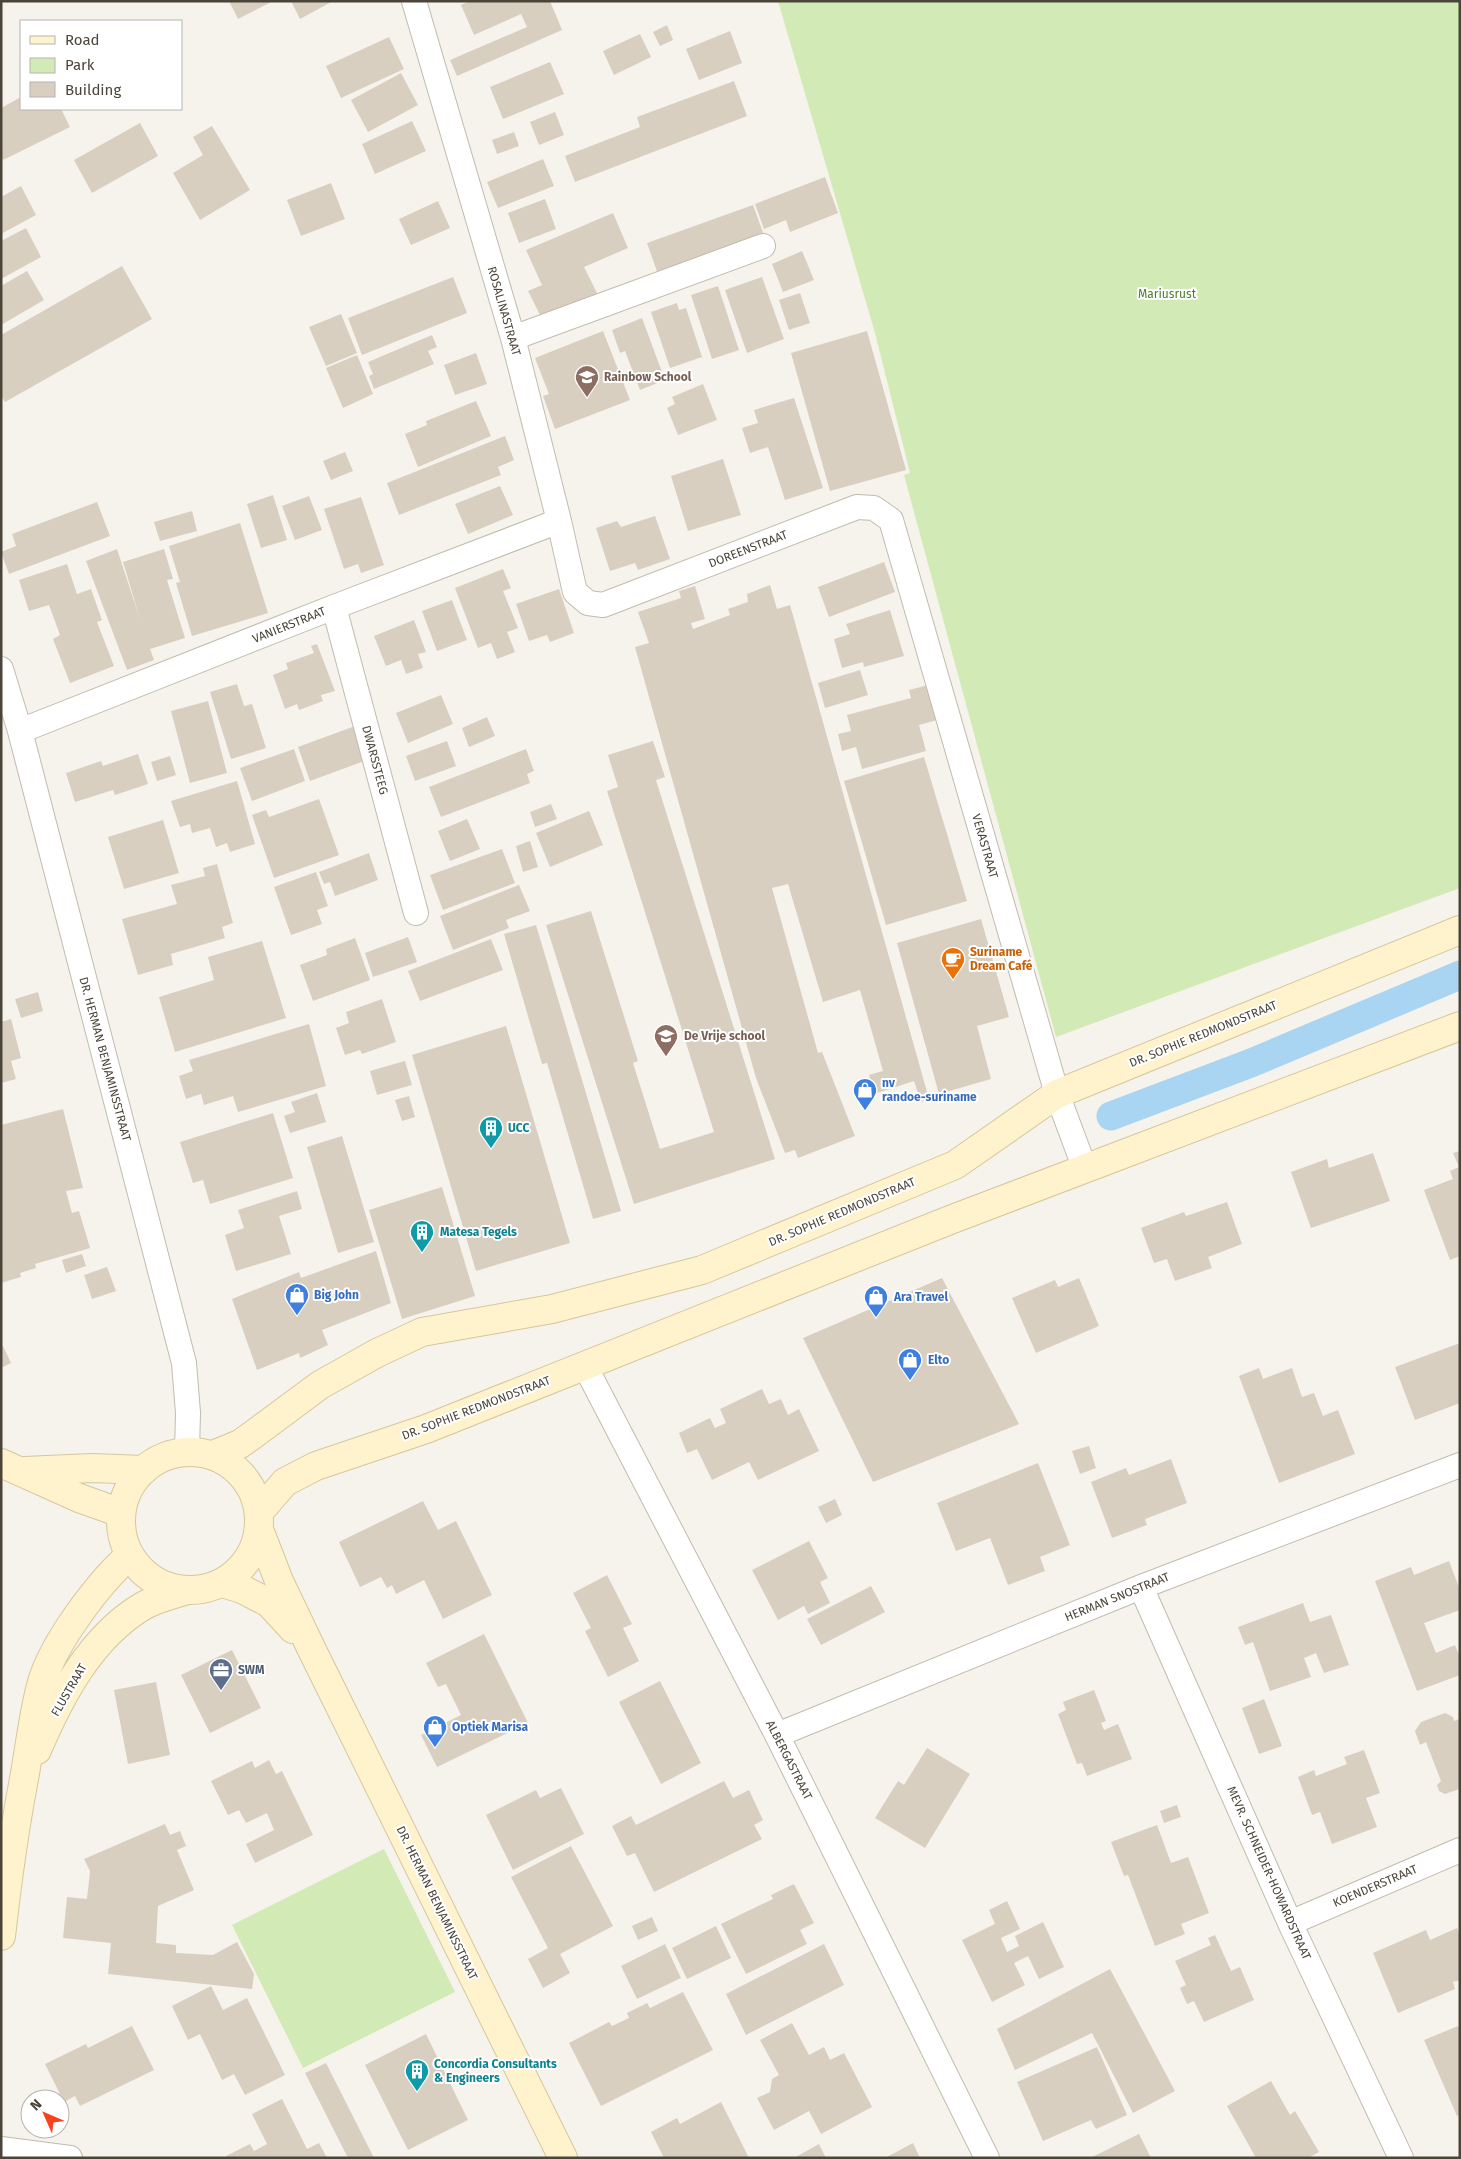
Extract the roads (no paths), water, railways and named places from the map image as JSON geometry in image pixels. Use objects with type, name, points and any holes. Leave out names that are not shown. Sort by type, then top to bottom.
[{"type":"street","name":"ROSALINASTRAAT","points":[[414,1],[513,338],[560,521],[575,592],[588,603],[603,604]]},
{"type":"street","points":[[513,338],[763,246]]},
{"type":"street","name":"DOREENSTRAAT","points":[[603,604],[857,507],[874,508],[891,520]]},
{"type":"street","name":"VERASTRAAT","points":[[891,520],[1056,1094],[1085,1169]]},
{"type":"street","name":"VANIERSTRAAT","points":[[20,732],[334,607],[560,521]]},
{"type":"street","name":"DWARSSTEEG","points":[[334,607],[416,913]]},
{"type":"street","name":"DR. HERMAN BENJAMINSSTRAAT","points":[[1,669],[20,732],[184,1363],[188,1413],[200,1453]]},
{"type":"street","name":"DR. SOPHIE REDMONDSTRAAT","points":[[200,1453],[240,1444],[320,1385],[377,1353],[422,1332],[552,1309],[702,1270],[955,1164],[1056,1094],[1460,930]]},
{"type":"street","name":"DR. SOPHIE REDMONDSTRAAT","points":[[260,1522],[285,1482],[296,1474],[426,1429],[950,1220],[1460,1026]]},
{"type":"street","name":"ALBERGASTRAAT","points":[[584,1366],[776,1735],[987,2158]]},
{"type":"street","points":[[200,1453],[230,1463],[241,1473],[253,1491],[260,1522],[254,1548],[246,1562],[235,1574],[222,1583],[197,1590],[187,1590],[158,1582],[147,1575],[130,1555],[124,1542],[122,1513],[125,1497],[132,1482],[144,1470],[162,1457],[200,1453]]},
{"type":"street","name":"HERMAN SNOSTRAAT","points":[[776,1735],[1141,1587],[1460,1465]]},
{"type":"street","points":[[11,1467],[144,1470]]},
{"type":"street","points":[[11,1467],[79,1498],[122,1513]]},
{"type":"street","name":"DR. HERMAN BENJAMINSSTRAAT","points":[[260,1522],[278,1581],[564,2158]]},
{"type":"street","name":"FLUSTRAAT","points":[[1,1936],[9,1863],[34,1712],[43,1680],[56,1650],[113,1570],[130,1555]]},
{"type":"street","name":"DR. HERMAN BENJAMINSSTRAAT","points":[[222,1583],[242,1589],[269,1603],[311,1648]]},
{"type":"street","name":"MEVR. SCHNEIDER-HOWARDSTRAAT","points":[[1141,1587],[1290,1923],[1401,2158]]},
{"type":"street","name":"FLUSTRAAT","points":[[24,1778],[45,1731],[66,1692],[82,1665],[104,1638],[125,1619],[144,1606],[163,1597],[187,1590]]},
{"type":"street","name":"KOENDERSTRAAT","points":[[1290,1923],[1460,1850]]},
{"type":"street","points":[[1,2149],[70,2158]]},
{"type":"waterway","points":[[1111,1116],[1251,1063],[1460,975]]},
{"type":"place","name":"Rainbow School","points":[[587,398]]},
{"type":"place","name":"Suriname Dream Café","points":[[953,980]]},
{"type":"place","name":"De Vrije school","points":[[666,1057]]},
{"type":"place","name":"nv randoe-suriname","points":[[865,1111]]},
{"type":"place","name":"UCC","points":[[491,1149]]},
{"type":"place","name":"Matesa Tegels","points":[[422,1253]]},
{"type":"place","name":"Big John","points":[[297,1316]]},
{"type":"place","name":"Ara Travel","points":[[876,1318]]},
{"type":"place","name":"Elto","points":[[910,1381]]},
{"type":"place","name":"SWM","points":[[221,1691]]},
{"type":"place","name":"Optiek Marisa","points":[[435,1748]]},
{"type":"place","name":"Concordia Consultants & Engineers","points":[[417,2092]]},
{"type":"park label","name":"Mariusrust","points":[[1167,294]]}]
